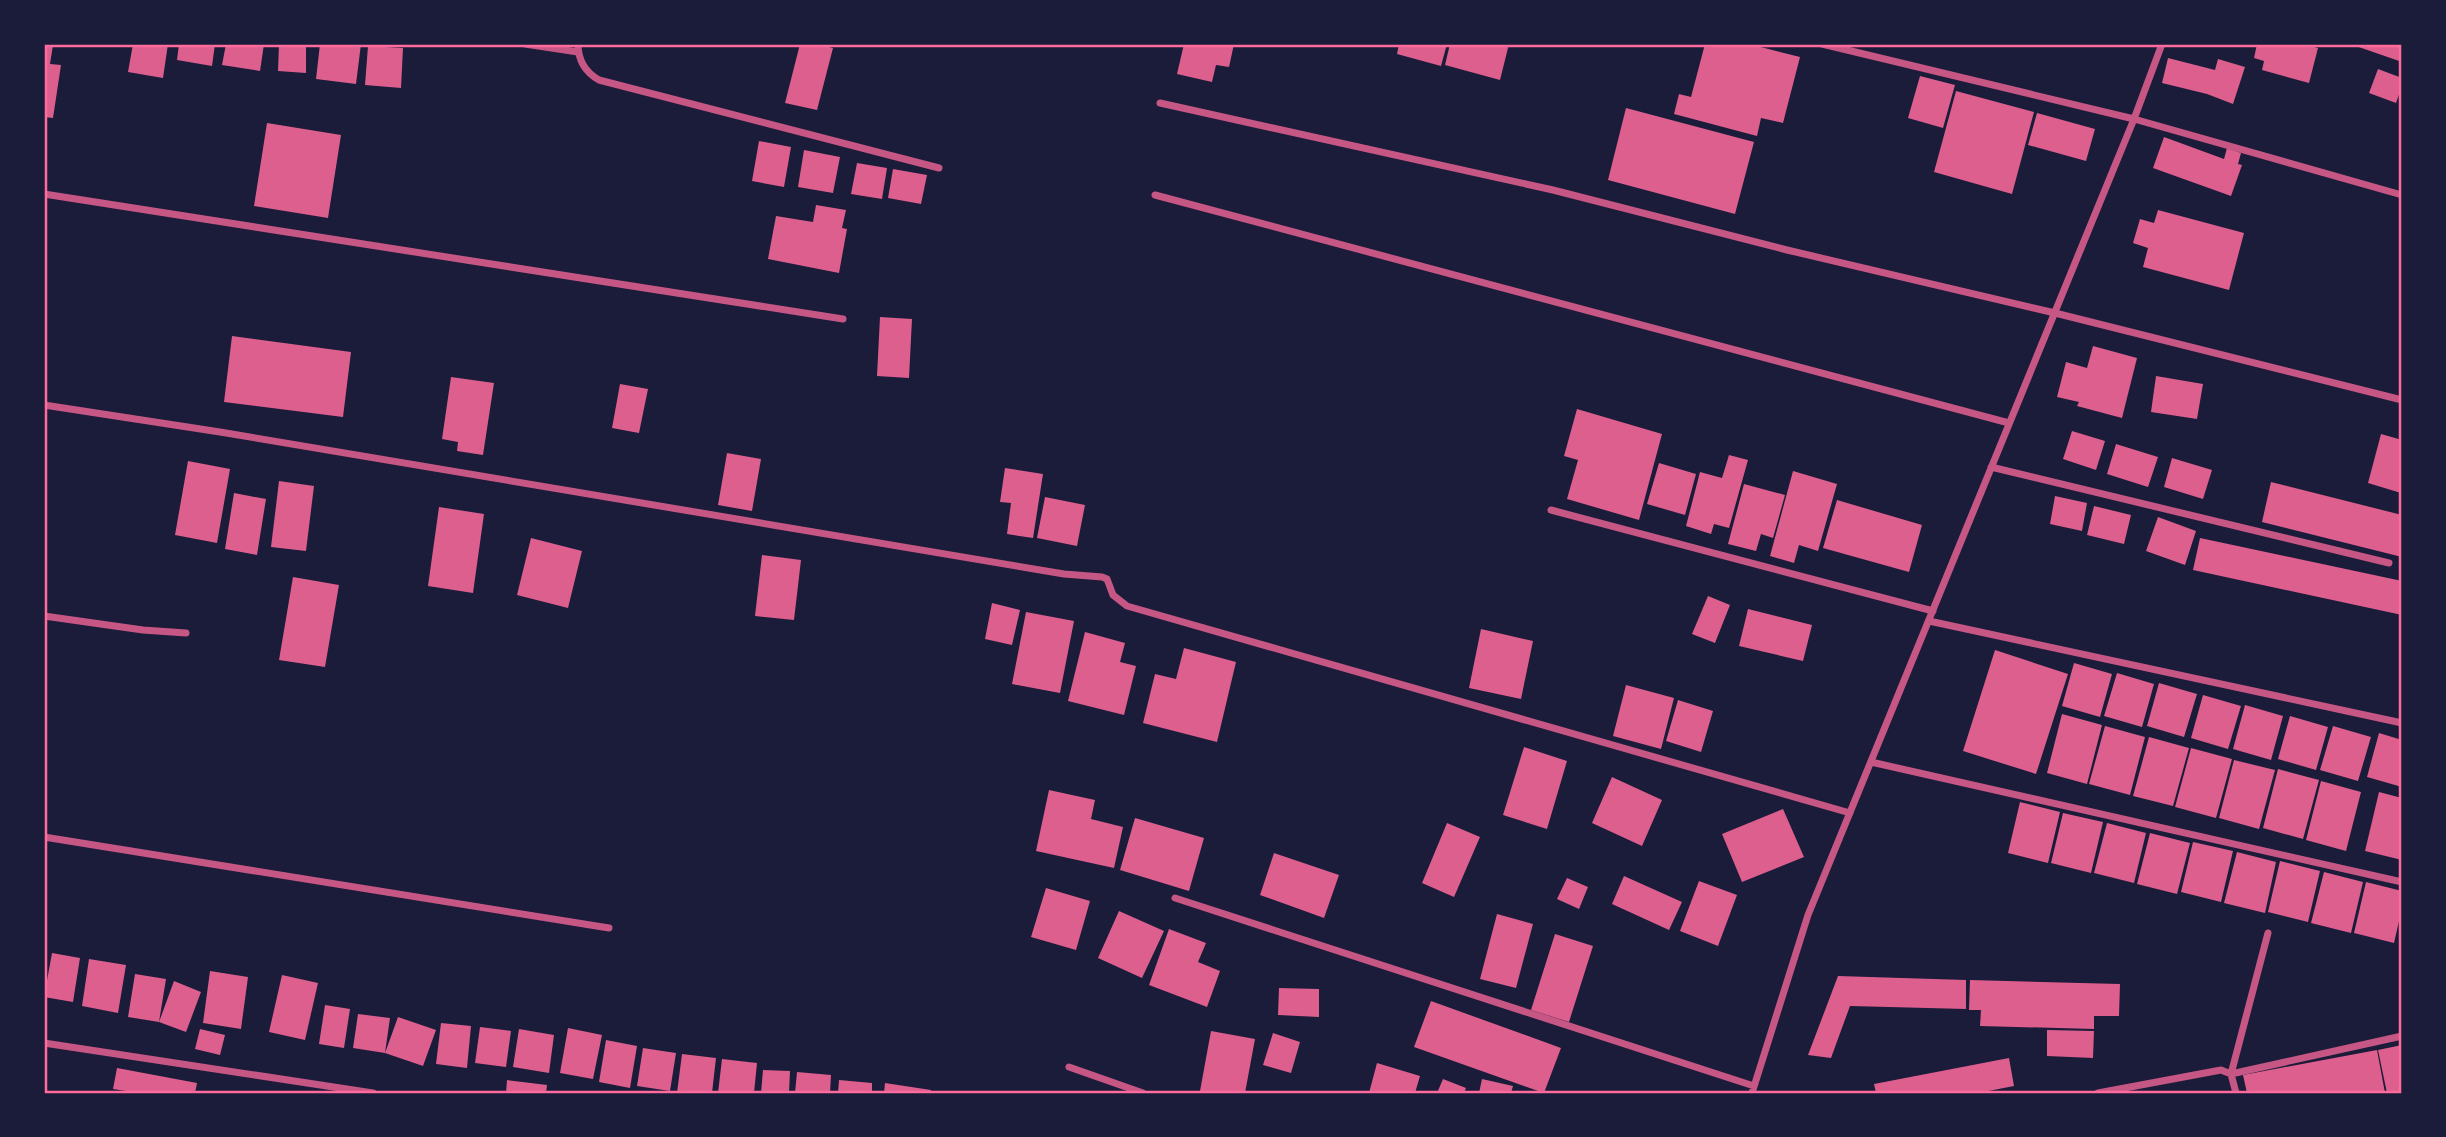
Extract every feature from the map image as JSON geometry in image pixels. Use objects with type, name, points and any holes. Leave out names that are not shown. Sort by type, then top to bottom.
[{"type":"street","points":[[525,44],[578,48],[587,74],[599,80],[939,168]]},
{"type":"street","points":[[1823,44],[2134,119],[2402,195]]},
{"type":"street","points":[[1175,898],[1753,1089],[1808,915],[2134,119],[2162,44]]},
{"type":"street","points":[[1160,103],[1553,190],[2402,400]]},
{"type":"street","points":[[44,194],[843,319]]},
{"type":"street","points":[[1154,195],[2009,423]]},
{"type":"street","points":[[44,405],[220,432],[1064,574],[1102,577],[1107,579],[1113,595],[1127,606],[1850,813]]},
{"type":"street","points":[[1991,467],[2389,563]]},
{"type":"street","points":[[1551,510],[1933,611]]},
{"type":"street","points":[[44,617],[186,633]]},
{"type":"street","points":[[1929,621],[2402,723]]},
{"type":"street","points":[[1871,762],[2402,882]]},
{"type":"street","points":[[44,837],[609,928]]},
{"type":"street","points":[[2236,1093],[2231,1074],[2268,933]]},
{"type":"street","points":[[2098,1093],[2221,1070],[2231,1074],[2402,1036]]},
{"type":"street","points":[[44,1043],[373,1093]]},
{"type":"street","points":[[1069,1066],[1143,1093]]},
{"type":"building","points":[[44,44],[53,45],[50,64],[61,65],[53,118],[44,117]]},
{"type":"building","points":[[133,44],[168,44],[163,78],[128,72]]},
{"type":"building","points":[[179,44],[215,44],[212,66],[177,60]]},
{"type":"building","points":[[226,44],[264,44],[260,71],[222,65]]},
{"type":"building","points":[[279,44],[306,44],[306,73],[278,71]]},
{"type":"building","points":[[320,44],[361,44],[356,84],[316,79]]},
{"type":"building","points":[[800,44],[833,48],[817,110],[785,103]]},
{"type":"building","points":[[1184,44],[1234,44],[1229,67],[1216,65],[1212,82],[1177,74]]},
{"type":"building","points":[[1399,44],[1447,44],[1441,66],[1397,54]]},
{"type":"building","points":[[1450,44],[1509,44],[1500,80],[1445,65]]},
{"type":"building","points":[[1705,44],[1749,44],[1800,57],[1783,123],[1761,118],[1757,136],[1674,114],[1679,94],[1691,97]]},
{"type":"building","points":[[2257,44],[2303,44],[2318,48],[2309,83],[2262,70],[2264,61],[2254,58]]},
{"type":"building","points":[[2350,44],[2402,44],[2402,62]]},
{"type":"building","points":[[368,46],[403,48],[401,88],[365,85]]},
{"type":"building","points":[[2168,58],[2215,70],[2218,59],[2245,67],[2233,104],[2207,94],[2162,83]]},
{"type":"building","points":[[2378,69],[2402,78],[2396,103],[2369,93]]},
{"type":"building","points":[[1920,76],[1955,85],[1943,128],[1908,118]]},
{"type":"building","points":[[1956,91],[2034,112],[2012,194],[1934,172]]},
{"type":"building","points":[[1626,108],[1754,142],[1735,214],[1608,180]]},
{"type":"building","points":[[2037,113],[2095,129],[2086,161],[2028,145]]},
{"type":"building","points":[[267,123],[341,135],[328,218],[254,206]]},
{"type":"building","points":[[2164,137],[2224,159],[2227,148],[2241,153],[2238,164],[2242,165],[2231,196],[2153,168]]},
{"type":"building","points":[[759,141],[791,147],[784,187],[752,181]]},
{"type":"building","points":[[804,150],[840,157],[833,193],[798,187]]},
{"type":"building","points":[[857,163],[887,168],[882,199],[851,194]]},
{"type":"building","points":[[893,169],[927,175],[921,204],[888,198]]},
{"type":"building","points":[[816,205],[846,210],[842,228],[847,229],[839,273],[768,259],[776,216],[813,222]]},
{"type":"building","points":[[2158,210],[2244,233],[2229,290],[2143,267],[2148,248],[2133,243],[2140,219],[2154,223]]},
{"type":"building","points":[[880,317],[912,319],[909,378],[877,376]]},
{"type":"building","points":[[232,336],[351,352],[343,417],[224,402]]},
{"type":"building","points":[[2093,346],[2137,358],[2122,418],[2077,406],[2079,402],[2057,397],[2066,362],[2087,368]]},
{"type":"building","points":[[2156,376],[2203,384],[2197,419],[2151,412]]},
{"type":"building","points":[[451,377],[494,383],[483,455],[457,451],[458,442],[442,439]]},
{"type":"building","points":[[620,384],[648,389],[639,433],[612,428]]},
{"type":"building","points":[[1577,409],[1662,434],[1639,520],[1567,499],[1578,460],[1564,456]]},
{"type":"building","points":[[2072,431],[2105,441],[2096,470],[2063,459]]},
{"type":"building","points":[[2381,434],[2402,440],[2401,493],[2368,483]]},
{"type":"building","points":[[2116,444],[2158,457],[2148,487],[2107,474]]},
{"type":"building","points":[[727,453],[761,459],[752,511],[718,505]]},
{"type":"building","points":[[1729,455],[1748,460],[1729,528],[1714,524],[1711,534],[1686,526],[1700,472],[1722,478]]},
{"type":"building","points":[[2172,458],[2212,470],[2203,499],[2164,487]]},
{"type":"building","points":[[188,461],[230,469],[217,543],[175,535]]},
{"type":"building","points":[[1659,463],[1696,474],[1685,515],[1647,504]]},
{"type":"building","points":[[1005,468],[1043,474],[1033,538],[1007,534],[1011,503],[1000,502]]},
{"type":"building","points":[[1793,471],[1837,484],[1818,551],[1799,545],[1794,563],[1770,556]]},
{"type":"building","points":[[279,481],[314,486],[306,551],[271,547]]},
{"type":"building","points":[[2271,482],[2402,515],[2402,557],[2262,522]]},
{"type":"building","points":[[1744,484],[1785,495],[1773,538],[1761,534],[1756,551],[1728,544]]},
{"type":"building","points":[[234,493],[266,499],[257,555],[225,549]]},
{"type":"building","points":[[2055,496],[2087,503],[2082,531],[2050,524]]},
{"type":"building","points":[[1045,497],[1085,505],[1077,546],[1037,538]]},
{"type":"building","points":[[1837,500],[1922,525],[1909,572],[1823,548]]},
{"type":"building","points":[[2094,506],[2131,515],[2124,544],[2087,535]]},
{"type":"building","points":[[439,507],[484,514],[473,593],[428,586]]},
{"type":"building","points":[[2158,517],[2196,531],[2185,565],[2146,551]]},
{"type":"building","points":[[531,538],[582,551],[568,608],[517,595]]},
{"type":"building","points":[[2200,538],[2402,581],[2402,615],[2193,570]]},
{"type":"building","points":[[762,555],[801,560],[794,620],[755,616]]},
{"type":"building","points":[[293,577],[339,585],[325,667],[279,660]]},
{"type":"building","points":[[1708,596],[1730,605],[1715,643],[1692,634]]},
{"type":"building","points":[[992,603],[1020,610],[1012,645],[985,639]]},
{"type":"building","points":[[1748,609],[1812,625],[1803,661],[1739,646]]},
{"type":"building","points":[[1026,612],[1074,621],[1060,693],[1012,684]]},
{"type":"building","points":[[1481,629],[1533,641],[1521,699],[1469,688]]},
{"type":"building","points":[[1085,632],[1125,643],[1120,662],[1136,666],[1124,715],[1068,701]]},
{"type":"building","points":[[1184,648],[1236,662],[1217,742],[1143,723],[1155,674],[1176,679]]},
{"type":"building","points":[[1995,650],[2068,674],[2036,774],[1963,751]]},
{"type":"building","points":[[2074,663],[2112,674],[2100,717],[2062,706]]},
{"type":"building","points":[[2117,673],[2154,684],[2142,727],[2104,716]]},
{"type":"building","points":[[2159,683],[2197,694],[2184,737],[2147,726]]},
{"type":"building","points":[[1626,685],[1674,698],[1661,749],[1613,736]]},
{"type":"building","points":[[2203,695],[2241,706],[2228,749],[2191,738]]},
{"type":"building","points":[[1678,700],[1713,711],[1701,752],[1666,741]]},
{"type":"building","points":[[2245,705],[2283,716],[2271,760],[2233,749]]},
{"type":"building","points":[[2062,714],[2102,725],[2087,784],[2047,773]]},
{"type":"building","points":[[2290,716],[2328,727],[2316,770],[2278,759]]},
{"type":"building","points":[[2105,726],[2145,737],[2130,795],[2089,784]]},
{"type":"building","points":[[2333,726],[2371,737],[2358,781],[2320,770]]},
{"type":"building","points":[[2379,733],[2402,740],[2402,787],[2367,777]]},
{"type":"building","points":[[2149,737],[2189,748],[2173,806],[2133,796]]},
{"type":"building","points":[[1524,747],[1567,761],[1547,829],[1503,815]]},
{"type":"building","points":[[2191,748],[2232,759],[2216,818],[2175,807]]},
{"type":"building","points":[[2234,760],[2275,770],[2259,829],[2219,818]]},
{"type":"building","points":[[2278,769],[2319,780],[2303,839],[2263,828]]},
{"type":"building","points":[[1612,777],[1662,800],[1642,846],[1592,823]]},
{"type":"building","points":[[2321,781],[2361,792],[2346,851],[2306,840]]},
{"type":"building","points":[[1049,790],[1095,800],[1091,819],[1123,827],[1114,868],[1036,851]]},
{"type":"building","points":[[2379,792],[2402,798],[2402,860],[2365,851]]},
{"type":"building","points":[[2020,802],[2060,812],[2048,863],[2008,853]]},
{"type":"building","points":[[1783,809],[1804,857],[1742,882],[1722,834]]},
{"type":"building","points":[[2063,813],[2103,822],[2091,873],[2051,863]]},
{"type":"building","points":[[1135,818],[1204,838],[1189,891],[1120,870]]},
{"type":"building","points":[[1447,823],[1480,837],[1454,897],[1422,883]]},
{"type":"building","points":[[2107,823],[2146,833],[2134,883],[2094,873]]},
{"type":"building","points":[[2150,833],[2190,843],[2177,894],[2137,884]]},
{"type":"building","points":[[2193,842],[2233,851],[2221,902],[2181,892]]},
{"type":"building","points":[[2237,852],[2276,862],[2265,913],[2224,903]]},
{"type":"building","points":[[1274,853],[1339,875],[1324,918],[1260,895]]},
{"type":"building","points":[[2280,861],[2320,871],[2308,922],[2268,912]]},
{"type":"building","points":[[2324,872],[2363,882],[2351,933],[2311,923]]},
{"type":"building","points":[[1624,876],[1682,902],[1669,930],[1612,904]]},
{"type":"building","points":[[1567,878],[1588,887],[1579,909],[1557,899]]},
{"type":"building","points":[[1699,881],[1737,895],[1718,946],[1680,931]]},
{"type":"building","points":[[2366,882],[2402,891],[2402,908],[2394,943],[2354,933]]},
{"type":"building","points":[[1046,888],[1090,901],[1076,950],[1031,937]]},
{"type":"building","points":[[1119,911],[1164,931],[1142,978],[1098,958]]},
{"type":"building","points":[[1497,914],[1533,924],[1516,988],[1480,979]]},
{"type":"building","points":[[1169,929],[1206,943],[1198,962],[1220,971],[1207,1007],[1149,985]]},
{"type":"building","points":[[1555,934],[1593,946],[1569,1022],[1531,1010]]},
{"type":"building","points":[[52,953],[80,958],[73,1002],[44,997]]},
{"type":"building","points":[[89,959],[126,965],[118,1013],[82,1006]]},
{"type":"building","points":[[210,971],[248,977],[241,1029],[203,1023]]},
{"type":"building","points":[[135,974],[166,979],[159,1022],[128,1017]]},
{"type":"building","points":[[282,975],[318,983],[305,1040],[269,1032]]},
{"type":"building","points":[[1838,976],[1966,980],[1966,1009],[1850,1006],[1831,1058],[1808,1055]]},
{"type":"building","points":[[1970,980],[2120,984],[2119,1016],[2094,1016],[2094,1029],[1980,1026],[1981,1010],[1969,1010]]},
{"type":"building","points":[[174,981],[201,992],[186,1032],[159,1022]]},
{"type":"building","points":[[1279,988],[1319,989],[1319,1017],[1278,1015]]},
{"type":"building","points":[[1431,1001],[1561,1048],[1544,1093],[1414,1047]]},
{"type":"building","points":[[325,1005],[350,1009],[344,1048],[319,1044]]},
{"type":"building","points":[[358,1014],[390,1018],[385,1053],[353,1048]]},
{"type":"building","points":[[398,1017],[436,1030],[423,1066],[385,1053]]},
{"type":"building","points":[[441,1023],[471,1026],[467,1068],[436,1064]]},
{"type":"building","points":[[480,1027],[511,1031],[506,1067],[475,1063]]},
{"type":"building","points":[[568,1028],[602,1035],[593,1079],[560,1073]]},
{"type":"building","points":[[200,1029],[225,1035],[220,1055],[195,1049]]},
{"type":"building","points":[[519,1029],[554,1035],[549,1073],[513,1067]]},
{"type":"building","points":[[2047,1030],[2094,1031],[2093,1058],[2047,1056]]},
{"type":"building","points":[[1211,1031],[1255,1039],[1245,1093],[1200,1091]]},
{"type":"building","points":[[1273,1033],[1300,1042],[1291,1073],[1263,1065]]},
{"type":"building","points":[[606,1040],[637,1046],[630,1088],[599,1082]]},
{"type":"building","points":[[2402,1045],[2402,1093],[2387,1093],[2378,1050]]},
{"type":"building","points":[[643,1048],[676,1053],[670,1091],[637,1086]]},
{"type":"building","points":[[2377,1050],[2385,1093],[2247,1093],[2243,1075]]},
{"type":"building","points":[[682,1054],[716,1058],[712,1093],[677,1093]]},
{"type":"building","points":[[2009,1058],[2014,1086],[1978,1093],[1876,1093],[1874,1084]]},
{"type":"building","points":[[722,1059],[757,1063],[754,1093],[718,1093]]},
{"type":"building","points":[[1377,1063],[1420,1076],[1415,1093],[1369,1093]]},
{"type":"building","points":[[117,1068],[197,1083],[195,1093],[139,1093],[113,1089]]},
{"type":"building","points":[[763,1070],[790,1071],[789,1093],[761,1093]]},
{"type":"building","points":[[797,1072],[831,1075],[830,1093],[795,1093]]},
{"type":"building","points":[[1443,1079],[1466,1088],[1464,1093],[1437,1093]]},
{"type":"building","points":[[1482,1079],[1513,1086],[1511,1093],[1479,1093]]},
{"type":"building","points":[[507,1080],[547,1085],[546,1093],[506,1093]]},
{"type":"building","points":[[839,1080],[872,1083],[872,1093],[838,1093]]},
{"type":"building","points":[[885,1083],[931,1090],[930,1093],[884,1093]]}]
